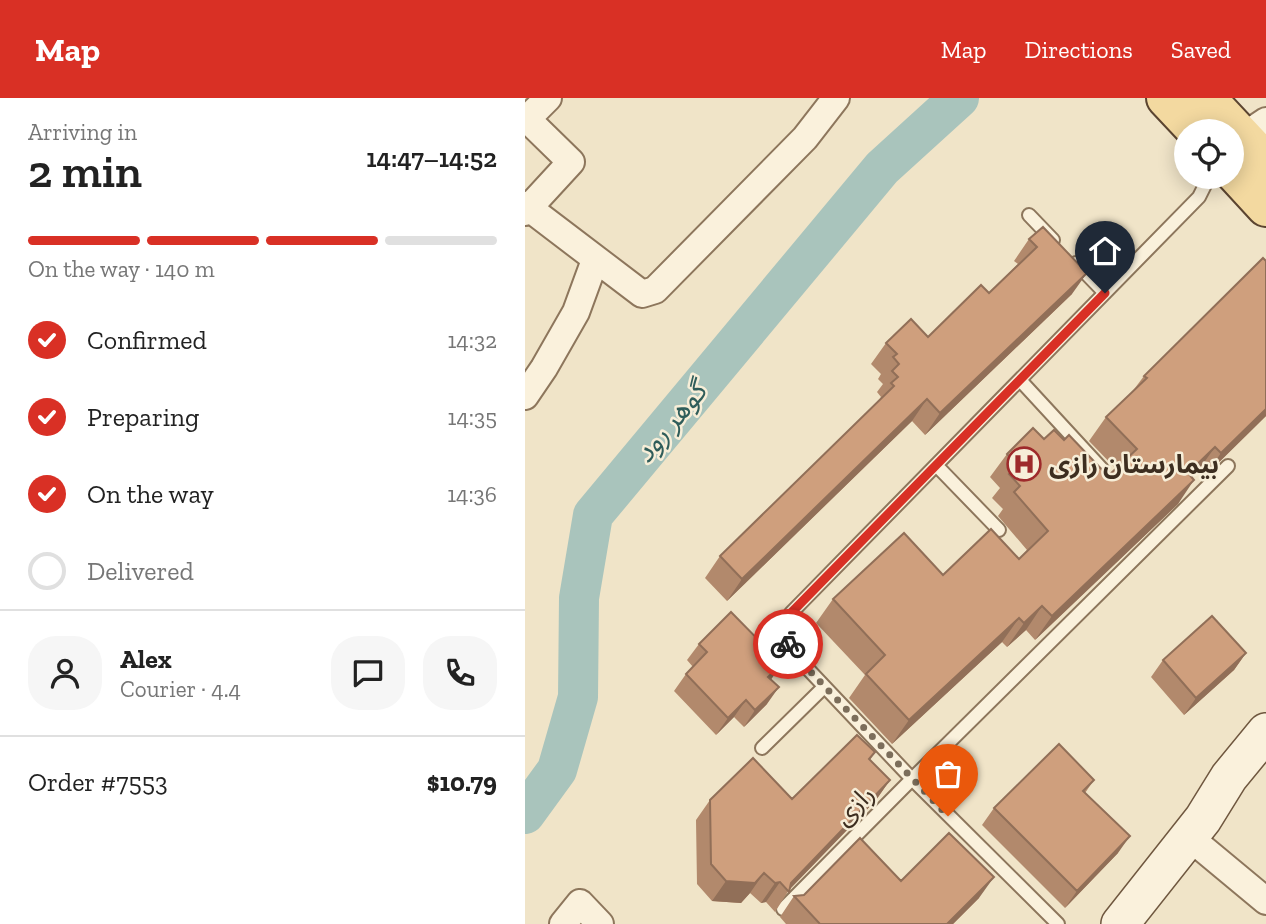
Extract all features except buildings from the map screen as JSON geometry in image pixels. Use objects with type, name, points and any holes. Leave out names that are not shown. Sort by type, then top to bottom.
[{"type":"main road","points":[[1166,98],[1186,119]]},
{"type":"main road","points":[[1206,98],[1248,147],[1266,207]]},
{"type":"main road","points":[[1120,924],[1196,828],[1229,778],[1266,732]]},
{"type":"main road","points":[[1196,828],[1244,789],[1266,762]]},
{"type":"street","points":[[548,98],[527,119],[571,162],[526,209],[642,294],[655,290],[805,138],[836,98]]},
{"type":"street","points":[[525,396],[576,312],[595,260]]},
{"type":"street","points":[[1196,828],[1266,901]]},
{"type":"street","points":[[563,924],[580,903],[600,924]]},
{"type":"lane","name":"رازی","points":[[783,909],[912,779],[789,649],[786,631],[791,613],[1199,197],[1203,189]]},
{"type":"lane","points":[[1029,215],[1105,293]]},
{"type":"lane","points":[[1020,380],[1103,469]]},
{"type":"lane","points":[[936,465],[999,530]]},
{"type":"lane","points":[[1058,924],[912,779],[1228,466]]},
{"type":"lane","points":[[762,748],[824,687]]},
{"type":"waterway","name":"گوهر رود","points":[[525,814],[557,770],[578,697],[579,598],[593,515],[882,168],[959,98]]},
{"type":"way so far","points":[[788,644],[789,649],[948,816]]},
{"type":"place","name":"بیمارستان رازی","points":[[1024,464]]},
{"type":"route","points":[[788,644],[786,631],[791,613],[1105,293]]}]
